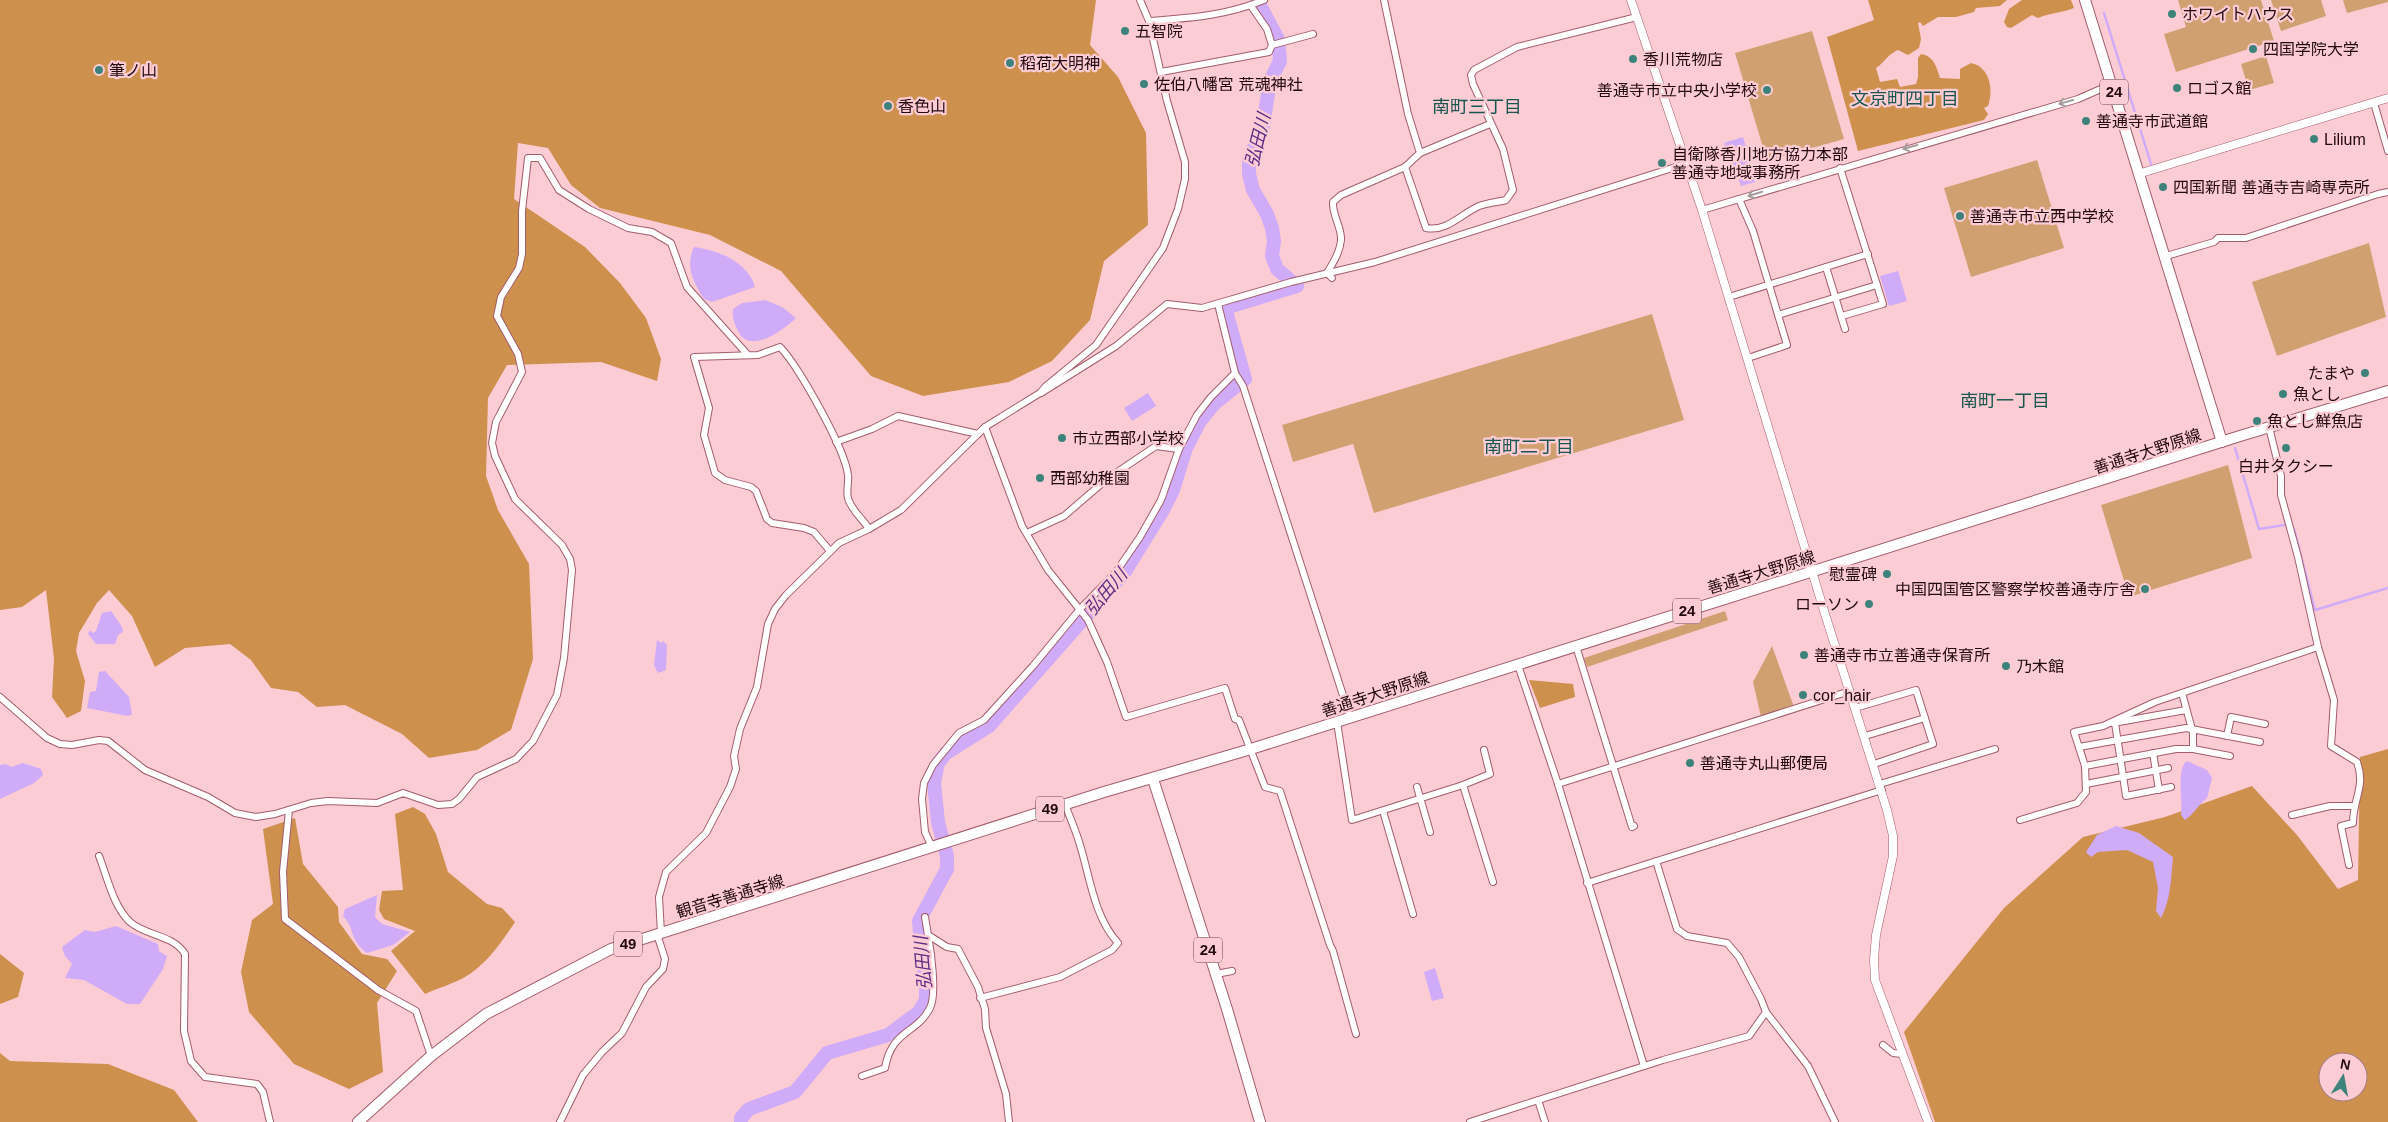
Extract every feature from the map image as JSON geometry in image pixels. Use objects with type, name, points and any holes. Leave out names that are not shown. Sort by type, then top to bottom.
[{"type":"main road","name":"善通寺大野原線","points":[[1152,779],[2222,442],[2163,257],[2085,0]]},
{"type":"main road","points":[[2222,442],[2388,392]]},
{"type":"main road","name":"観音寺善通寺線","points":[[358,1122],[431,1056],[486,1014],[611,949],[1065,804],[1152,779]]},
{"type":"main road","name":"24","points":[[1152,779],[1216,974],[1260,1122]]},
{"type":"street","points":[[560,1122],[583,1075],[602,1052],[622,1033],[646,987],[663,969],[665,959],[659,934],[659,897],[666,872],[706,832],[730,788],[736,769],[734,756],[740,729],[757,688],[768,624],[775,609],[839,543],[869,530],[901,510],[985,427],[1040,393],[1096,345],[1162,248],[1178,209],[1185,180],[1185,162],[1167,101],[1149,21],[1140,0]]},
{"type":"street","points":[[1149,21],[1202,18],[1230,13],[1263,0]]},
{"type":"street","points":[[1384,0],[1408,114],[1420,153]]},
{"type":"street","points":[[1633,1],[1685,164],[1702,210],[1881,787],[1893,836],[1893,856],[1876,935],[1875,980],[1928,1122]]},
{"type":"street","points":[[1162,72],[1269,52],[1272,45],[1267,29],[1252,5]]},
{"type":"street","points":[[1405,167],[1426,228],[1435,229],[1442,227],[1480,206],[1506,200],[1513,190],[1503,149],[1473,84],[1472,75],[1474,70],[1517,47],[1637,17]]},
{"type":"street","points":[[1272,45],[1313,34]]},
{"type":"street","points":[[1702,210],[2078,99],[2112,84]]},
{"type":"street","points":[[2138,174],[2388,98]]},
{"type":"street","points":[[2374,102],[2385,127],[2388,151]]},
{"type":"street","points":[[1329,276],[1341,239],[1332,209],[1333,202],[1341,195],[1405,167],[1420,153],[1490,124]]},
{"type":"street","points":[[0,697],[47,738],[60,744],[72,745],[99,740],[108,741],[145,770],[208,796],[235,813],[256,817],[311,803],[328,801],[377,803],[403,794],[438,805],[452,804],[459,799],[476,777],[516,759],[533,741],[557,695],[564,658],[572,589],[570,559],[552,533],[515,500],[506,485],[492,443],[496,422],[522,372],[518,354],[497,316],[501,297],[519,268],[522,254],[522,211],[528,158],[540,158],[559,190],[589,209],[628,228],[652,232],[671,243],[687,288],[747,354]]},
{"type":"street","points":[[1040,393],[1050,389],[1116,346],[1167,304],[1202,308],[1256,291],[1329,276],[1685,164]]},
{"type":"street","points":[[1840,168],[1883,304],[1842,316]]},
{"type":"street","points":[[2163,257],[2214,242],[2218,238],[2246,238],[2388,192]]},
{"type":"street","points":[[1740,199],[1787,345],[1748,358]]},
{"type":"street","points":[[1729,297],[1868,254]]},
{"type":"street","points":[[1826,267],[1845,328]]},
{"type":"street","points":[[1778,315],[1877,285]]},
{"type":"street","points":[[1218,304],[1236,375],[1243,386],[1350,717]]},
{"type":"street","points":[[830,551],[814,532],[804,528],[772,523],[767,519],[756,491],[751,487],[725,480],[714,473],[704,435],[709,408],[694,357],[758,355],[780,348],[816,403],[836,442],[848,475],[848,498],[853,509],[869,530]]},
{"type":"street","points":[[940,844],[925,832],[922,799],[924,783],[933,765],[959,733],[984,720],[1116,572],[1140,537],[1160,500],[1179,449],[1202,409],[1236,375]]},
{"type":"street","points":[[836,442],[872,429],[898,416],[978,434]]},
{"type":"street","points":[[985,427],[1022,526],[1056,582],[1088,620],[1107,662],[1126,717],[1225,688],[1235,719],[1239,720],[1265,787],[1280,791],[1333,951],[1356,1034]]},
{"type":"street","points":[[2269,427],[2281,476],[2281,495],[2300,566],[2318,647],[2334,700],[2331,746],[2357,762],[2362,779],[2353,823],[2341,826],[2349,865]]},
{"type":"street","points":[[1027,534],[1064,516],[1107,479],[1156,446],[1179,449]]},
{"type":"street","points":[[1576,646],[1632,827],[1634,826]]},
{"type":"street","points":[[2106,724],[2155,702],[2318,647]]},
{"type":"street","points":[[1518,664],[1558,784],[1644,1066]]},
{"type":"street","points":[[1855,708],[1916,690],[1933,744],[1874,764]]},
{"type":"street","points":[[1558,784],[1850,691]]},
{"type":"street","points":[[2182,693],[2192,729],[2193,749]]},
{"type":"street","points":[[2020,820],[2077,803],[2086,792],[2085,766],[2074,732],[2106,724],[2186,710]]},
{"type":"street","points":[[2227,736],[2231,717],[2264,724]]},
{"type":"street","points":[[1864,736],[1925,718]]},
{"type":"street","points":[[1337,722],[1352,820],[1420,799],[1490,774],[1484,750]]},
{"type":"street","points":[[2114,723],[2122,759],[2126,796],[2171,787]]},
{"type":"street","points":[[2079,747],[2186,728],[2260,742]]},
{"type":"street","points":[[1587,882],[1995,749]]},
{"type":"street","points":[[2085,766],[2176,749],[2193,749],[2230,756]]},
{"type":"street","points":[[2153,753],[2160,790]]},
{"type":"street","points":[[2086,784],[2168,768]]},
{"type":"street","points":[[1464,784],[1493,882]]},
{"type":"street","points":[[1417,788],[1430,832]]},
{"type":"street","points":[[980,998],[1060,977],[1112,950],[1118,943],[1109,933],[1091,888],[1080,845],[1065,804]]},
{"type":"street","points":[[2292,815],[2330,806],[2355,806]]},
{"type":"street","points":[[289,810],[283,872],[285,919],[378,990],[416,1011],[431,1056]]},
{"type":"street","points":[[1383,811],[1413,914]]},
{"type":"street","points":[[99,856],[118,906],[128,920],[147,932],[182,947],[185,954],[184,1031],[191,1061],[205,1077],[257,1084],[263,1092],[270,1122]]},
{"type":"street","points":[[1656,861],[1677,929],[1687,936],[1727,943],[1739,957],[1766,1012],[1808,1066],[1835,1122]]},
{"type":"street","points":[[862,1076],[885,1068],[893,1044],[930,1009],[934,992],[925,917]]},
{"type":"street","points":[[928,935],[947,947],[958,950],[978,987],[985,1009],[986,1028],[1006,1094],[1008,1122]]},
{"type":"street","points":[[1216,974],[1232,971]]},
{"type":"street","points":[[1470,1122],[1644,1066],[1749,1036],[1766,1012]]},
{"type":"street","points":[[1883,1045],[1893,1053],[1902,1054]]},
{"type":"street","points":[[1538,1100],[1545,1122]]},
{"type":"shaded area","points":[[0,0],[1096,0],[1090,45],[1118,77],[1146,133],[1148,225],[1104,261],[1090,320],[1052,361],[1009,382],[923,396],[871,376],[781,271],[710,235],[600,208],[571,185],[548,148],[518,143],[514,199],[585,247],[620,283],[646,318],[661,359],[657,381],[601,362],[507,365],[488,398],[486,476],[498,510],[529,564],[533,659],[511,730],[477,750],[429,758],[402,734],[345,705],[317,707],[298,692],[271,688],[251,660],[230,644],[185,648],[155,667],[132,616],[109,590],[97,603],[79,633],[76,651],[85,681],[81,711],[67,718],[52,697],[54,659],[46,590],[22,607],[0,610]]},
{"type":"shaded area","points":[[1868,0],[2007,0],[2000,6],[1976,8],[1974,12],[1956,17],[1938,17],[1923,26],[1920,22],[1918,23],[1921,39],[1919,48],[1908,55],[1898,50],[1876,68],[1880,82],[1897,79],[1900,87],[1916,84],[1918,58],[1921,54],[1932,60],[1940,78],[1960,79],[1960,69],[1971,63],[1977,65],[1983,69],[1989,80],[1991,93],[1988,106],[1984,108],[1988,114],[1984,120],[1858,151],[1827,37],[1874,20]]},
{"type":"shaded area","points":[[2022,0],[2071,0],[2074,8],[2038,18],[2032,15],[2011,28],[2007,27],[2004,22],[2009,9]]},
{"type":"shaded area","points":[[2178,0],[2261,0],[2274,41],[2176,72],[2164,34],[2186,27]]},
{"type":"shaded area","points":[[2271,0],[2321,0],[2326,16],[2281,31]]},
{"type":"shaded area","points":[[2343,0],[2388,0],[2388,2],[2347,13]]},
{"type":"shaded area","points":[[1812,31],[1844,139],[1767,161],[1735,53]]},
{"type":"shaded area","points":[[2266,56],[2274,83],[2249,90],[2241,64]]},
{"type":"shaded area","points":[[1743,137],[1746,147],[1727,153],[1724,143]]},
{"type":"shaded area","points":[[1746,155],[1755,182],[1741,186],[1732,160]]},
{"type":"shaded area","points":[[2037,160],[2064,248],[1971,277],[1944,188]]},
{"type":"shaded area","points":[[2369,243],[2386,317],[2277,356],[2252,282]]},
{"type":"shaded area","points":[[694,247],[722,254],[739,264],[751,278],[755,287],[712,302],[704,299],[691,274],[690,261]]},
{"type":"shaded area","points":[[1898,271],[1907,301],[1889,306],[1880,276]]},
{"type":"shaded area","points":[[765,300],[782,307],[796,318],[783,329],[766,338],[750,341],[743,338],[734,322],[733,309],[742,303]]},
{"type":"shaded area","points":[[1652,314],[1684,420],[1374,513],[1353,444],[1293,462],[1282,425]]},
{"type":"shaded area","points":[[1148,393],[1156,406],[1132,421],[1124,408]]},
{"type":"shaded area","points":[[2228,465],[2252,558],[2129,597],[2101,505]]},
{"type":"shaded area","points":[[111,611],[122,627],[123,632],[118,635],[115,644],[96,644],[88,634],[90,630],[93,633],[96,631],[102,613]]},
{"type":"shaded area","points":[[1725,611],[1728,620],[1587,667],[1584,658]]},
{"type":"shaded area","points":[[657,640],[661,643],[663,641],[667,645],[666,670],[658,673],[654,665]]},
{"type":"shaded area","points":[[1772,646],[1794,707],[1761,717],[1753,682]]},
{"type":"shaded area","points":[[105,671],[129,697],[132,714],[128,716],[87,708],[90,692],[96,691],[99,672]]},
{"type":"shaded area","points":[[1529,680],[1573,684],[1575,697],[1540,708]]},
{"type":"shaded area","points":[[2388,749],[2388,1122],[1935,1122],[1904,1032],[2004,908],[2083,837],[2165,817],[2252,786],[2297,835],[2338,889],[2358,880],[2360,757]]},
{"type":"shaded area","points":[[2187,761],[2207,770],[2212,778],[2207,798],[2185,820],[2181,815],[2181,777],[2182,770]]},
{"type":"shaded area","points":[[23,763],[41,769],[43,775],[34,783],[0,799],[0,765],[6,764],[11,767]]},
{"type":"shaded area","points":[[413,807],[425,814],[436,834],[448,872],[487,904],[502,908],[515,922],[493,952],[473,972],[456,982],[425,994],[391,951],[415,931],[384,919],[379,910],[382,891],[403,890],[395,814]]},
{"type":"shaded area","points":[[295,818],[303,864],[338,907],[339,922],[362,954],[387,959],[397,971],[377,1003],[383,1072],[349,1089],[294,1064],[249,1012],[241,972],[252,920],[273,904],[263,829]]},
{"type":"shaded area","points":[[2116,826],[2139,833],[2173,857],[2169,896],[2161,918],[2156,911],[2158,888],[2153,862],[2127,850],[2098,852],[2091,857],[2086,852],[2097,835]]},
{"type":"shaded area","points":[[377,895],[375,917],[382,924],[410,932],[393,945],[367,953],[354,939],[350,925],[343,916],[345,909]]},
{"type":"shaded area","points":[[116,926],[158,944],[159,951],[167,956],[163,969],[140,1004],[127,1004],[84,980],[65,978],[72,964],[65,956],[62,947],[85,930],[95,932]]},
{"type":"shaded area","points":[[0,954],[24,973],[18,997],[0,1004]]},
{"type":"shaded area","points":[[1435,968],[1444,998],[1432,1001],[1424,972]]},
{"type":"shaded area","points":[[0,1053],[10,1061],[108,1064],[174,1090],[198,1122],[0,1122]]},
{"type":"waterway","name":"弘田川","points":[[741,1122],[741,1118],[749,1109],[795,1092],[827,1053],[888,1035],[919,1012],[926,1000],[919,921],[947,869],[947,856],[938,822],[934,783],[938,763],[946,753],[989,726],[1124,573],[1163,510],[1173,490],[1186,448],[1200,421],[1215,403],[1245,379],[1225,308],[1297,286],[1277,269],[1272,256],[1274,241],[1272,228],[1267,214],[1253,190],[1249,174],[1249,160],[1263,126],[1270,81],[1280,61],[1278,39],[1257,0]]},
{"type":"waterway","points":[[2104,13],[2151,164]]},
{"type":"waterway","points":[[2235,448],[2259,529],[2284,525]]},
{"type":"waterway","points":[[2294,529],[2315,610],[2388,588]]},
{"type":"place","name":"ホワイトハウス","points":[[2172,14]]},
{"type":"place","name":"五智院","points":[[1125,31]]},
{"type":"place","name":"四国学院大学","points":[[2253,49]]},
{"type":"place","name":"香川荒物店","points":[[1633,59]]},
{"type":"place","name":"稻荷大明神","points":[[1010,63]]},
{"type":"place","name":"筆ノ山","points":[[99,70]]},
{"type":"place","name":"佐伯八幡宮 荒魂神社","points":[[1144,84]]},
{"type":"place","name":"ロゴス館","points":[[2177,88]]},
{"type":"place","name":"善通寺市立中央小学校","points":[[1767,90]]},
{"type":"place","name":"香色山","points":[[888,106]]},
{"type":"place","name":"善通寺市武道館","points":[[2086,121]]},
{"type":"place","name":"Lilium","points":[[2314,139]]},
{"type":"place","name":"自衛隊香川地方協力本部 善通寺地域事務所","points":[[1662,163]]},
{"type":"place","name":"四国新聞 善通寺吉崎専売所","points":[[2163,187]]},
{"type":"place","name":"善通寺市立西中学校","points":[[1960,216]]},
{"type":"place","name":"たまや","points":[[2365,373]]},
{"type":"place","name":"魚とし","points":[[2283,394]]},
{"type":"place","name":"魚とし鮮魚店","points":[[2257,421]]},
{"type":"place","name":"市立西部小学校","points":[[1062,438]]},
{"type":"place","name":"白井タクシー","points":[[2286,448]]},
{"type":"place","name":"西部幼稚園","points":[[1040,478]]},
{"type":"place","name":"慰霊碑","points":[[1887,574]]},
{"type":"place","name":"中国四国管区警察学校善通寺庁舎","points":[[2145,589]]},
{"type":"place","name":"ローソン","points":[[1869,604]]},
{"type":"place","name":"善通寺市立善通寺保育所","points":[[1804,655]]},
{"type":"place","name":"乃木館","points":[[2006,666]]},
{"type":"place","name":"cor_hair","points":[[1803,695]]},
{"type":"place","name":"善通寺丸山郵便局","points":[[1690,763]]},
{"type":"district","name":"文京町四丁目","points":[[1905,99]]},
{"type":"district","name":"南町三丁目","points":[[1477,107]]},
{"type":"district","name":"南町一丁目","points":[[2005,401]]},
{"type":"district","name":"南町二丁目","points":[[1529,447]]}]
